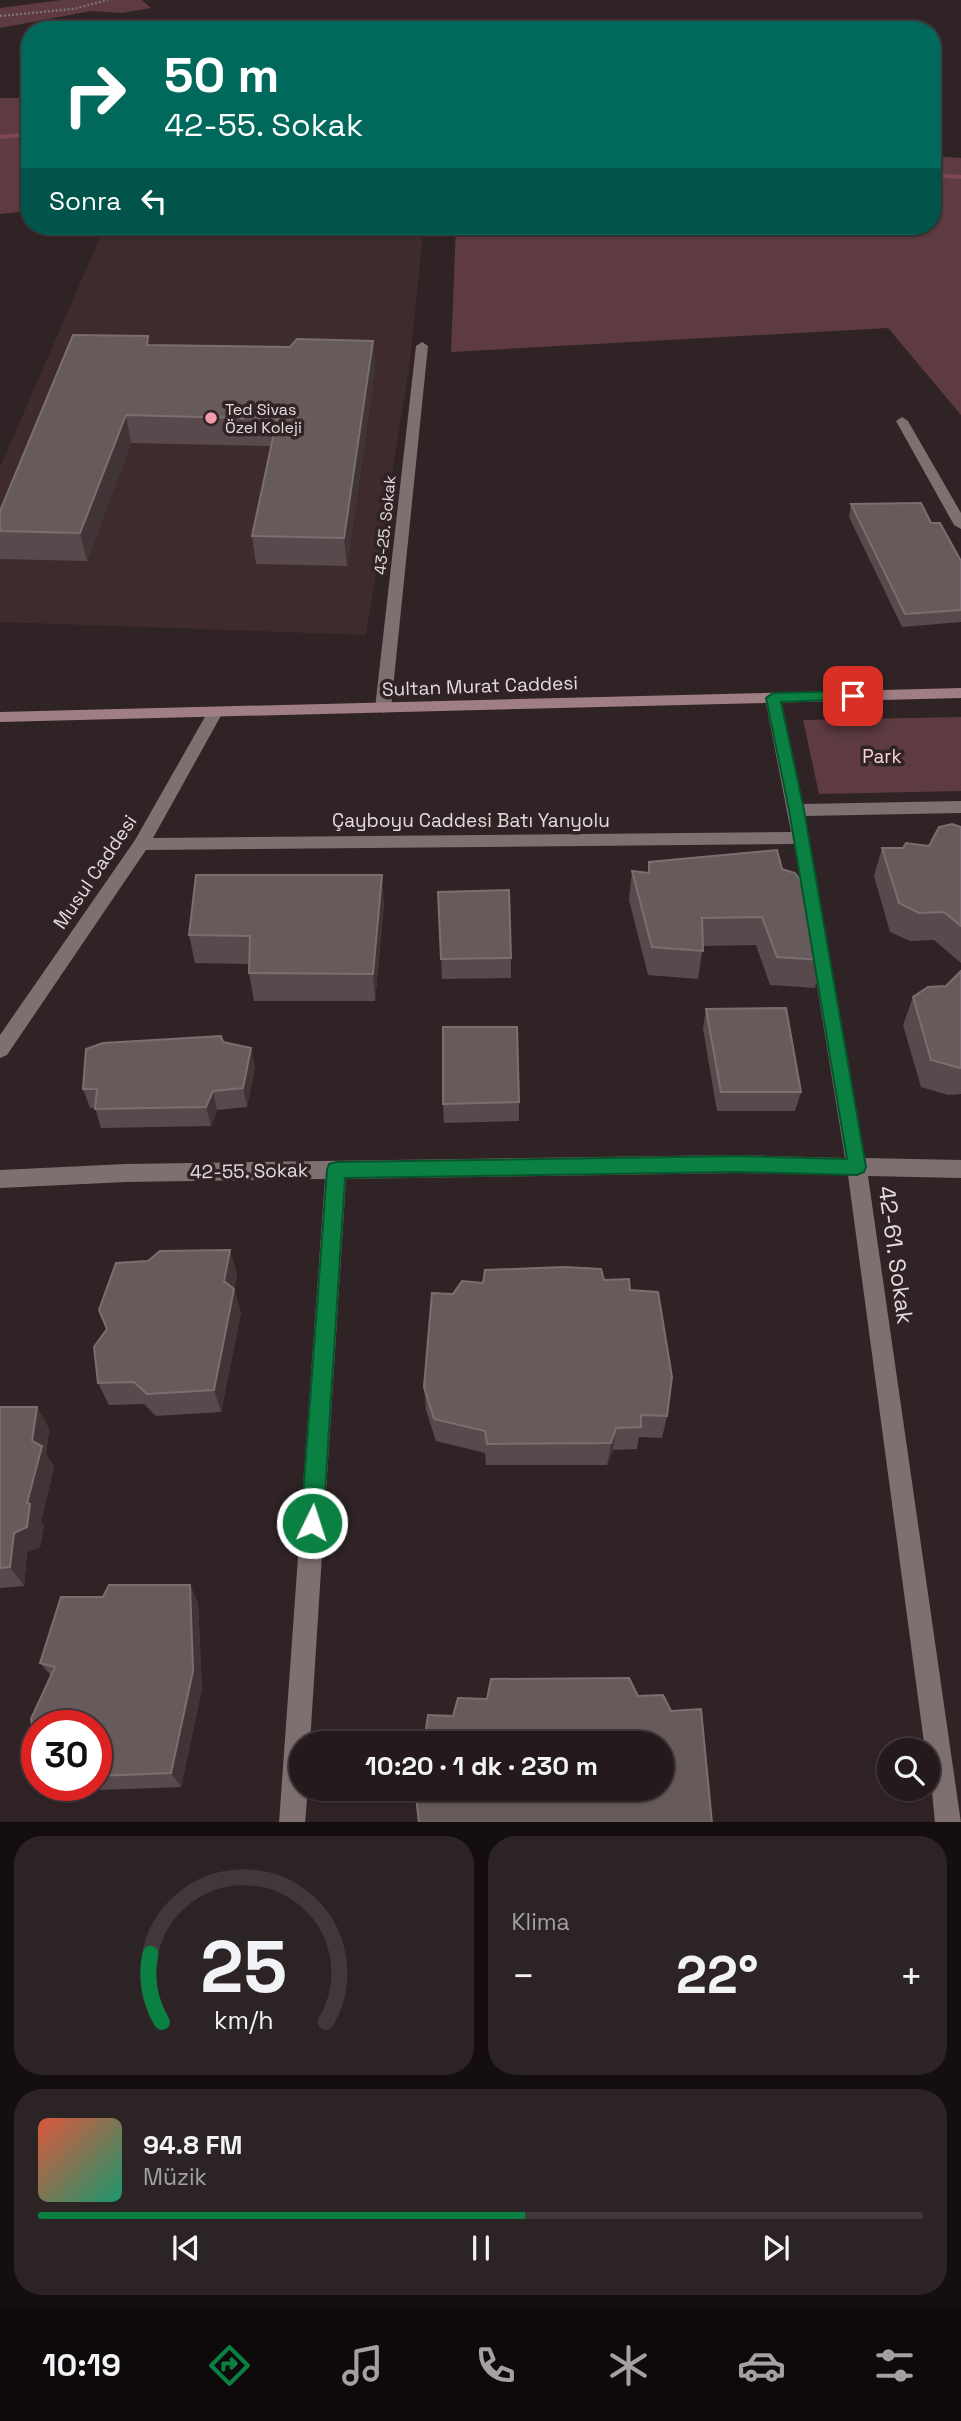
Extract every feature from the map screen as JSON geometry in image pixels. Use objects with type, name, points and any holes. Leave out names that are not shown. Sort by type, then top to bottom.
[{"type":"street","name":"43-25. Sokak","points":[[383,708],[422,346]]},
{"type":"street","points":[[902,421],[961,525]]},
{"type":"street","name":"Sultan Murat Caddesi","points":[[0,717],[961,693]]},
{"type":"street","name":"42-61. Sokak","points":[[773,698],[797,810],[857,1167],[947,1822]]},
{"type":"street","name":"Musul Caddesi","points":[[0,1050],[141,844],[215,712]]},
{"type":"street","points":[[797,810],[961,807]]},
{"type":"street","name":"Çayboyu Caddesi Batı Yanyolu","points":[[141,844],[801,838]]},
{"type":"street","name":"42-55. Sokak","points":[[0,1179],[126,1173],[737,1164],[961,1169]]},
{"type":"street","points":[[292,1822],[336,1170]]},
{"type":"path","points":[[0,16],[73,9],[108,0]]},
{"type":"shaded area","name":"Ted Sivas Özel Koleji","points":[[101,235],[423,235],[409,369],[366,635],[0,622],[0,467]]},
{"type":"green space","points":[[61,0],[142,0],[151,8],[122,13],[91,11],[37,21],[21,21],[21,24],[0,28],[0,8]]},
{"type":"green space","points":[[0,98],[21,98],[21,212],[0,214]]},
{"type":"green space","points":[[941,157],[961,158],[961,415],[888,328],[451,352],[456,235],[941,235]]},
{"type":"green space","name":"Park","points":[[961,717],[961,791],[819,794],[803,720]]},
{"type":"building","points":[[73,335],[148,336],[147,345],[290,347],[297,339],[373,341],[344,538],[252,536],[277,419],[126,415],[80,533],[0,531],[0,511]]},
{"type":"building","points":[[921,503],[931,523],[940,523],[961,561],[961,610],[905,614],[851,504]]},
{"type":"building","points":[[952,824],[961,827],[961,926],[944,912],[919,913],[899,903],[882,848],[903,848],[906,843],[929,846],[939,827]]},
{"type":"building","points":[[777,850],[782,869],[795,873],[802,883],[815,915],[822,960],[777,957],[762,917],[702,918],[703,951],[652,947],[632,871],[649,873],[649,862]]},
{"type":"building","points":[[196,875],[382,875],[373,974],[249,973],[250,936],[189,935]]},
{"type":"building","points":[[509,890],[511,958],[441,959],[438,892]]},
{"type":"building","points":[[961,971],[960,1068],[931,1060],[913,997],[928,987],[946,986]]},
{"type":"building","points":[[786,1008],[801,1092],[721,1092],[706,1009]]},
{"type":"building","points":[[443,1027],[517,1027],[519,1102],[443,1104]]},
{"type":"building","points":[[221,1036],[223,1042],[251,1048],[243,1088],[213,1091],[206,1107],[95,1109],[97,1089],[83,1089],[86,1049],[103,1043]]},
{"type":"building","points":[[230,1250],[224,1281],[234,1289],[214,1390],[147,1394],[134,1382],[98,1383],[94,1347],[107,1329],[99,1310],[116,1263],[148,1261],[160,1251]]},
{"type":"building","points":[[564,1267],[601,1269],[604,1280],[629,1279],[630,1290],[658,1292],[672,1377],[667,1416],[641,1415],[641,1427],[616,1428],[611,1443],[487,1444],[485,1431],[434,1419],[424,1387],[432,1293],[453,1294],[462,1281],[483,1283],[485,1270]]},
{"type":"building","points":[[0,1407],[37,1407],[32,1441],[42,1446],[27,1503],[30,1504],[27,1527],[14,1533],[10,1567],[0,1568]]},
{"type":"building","points":[[109,1585],[190,1585],[193,1671],[171,1773],[112,1775],[112,1710],[35,1710],[55,1667],[40,1663],[61,1597],[103,1597]]},
{"type":"building","points":[[629,1678],[638,1696],[663,1695],[671,1711],[701,1709],[712,1822],[419,1822],[416,1801],[674,1801],[674,1731],[426,1731],[428,1715],[453,1716],[458,1698],[487,1699],[491,1679]]},
{"type":"waterway","points":[[0,137],[21,135]]},
{"type":"waterway","points":[[941,176],[961,177]]},
{"type":"place","name":"Ted Sivas Özel Koleji","points":[[211,418]]},
{"type":"route","points":[[312,1523],[336,1170],[737,1164],[857,1167],[797,810],[773,698],[853,696]]}]
